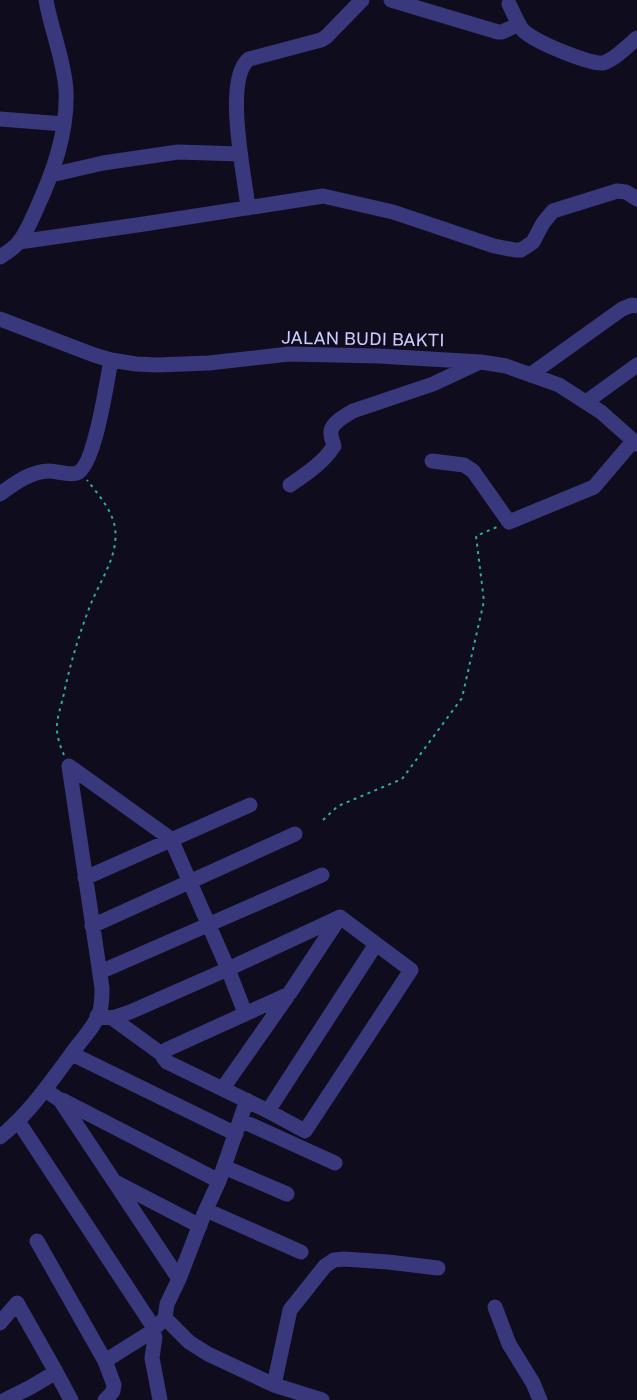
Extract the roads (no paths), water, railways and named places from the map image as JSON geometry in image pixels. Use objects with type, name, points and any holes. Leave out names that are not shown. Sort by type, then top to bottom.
[{"type":"street","points":[[0,257],[19,242],[32,219],[60,147],[66,91],[63,67],[46,0]]},
{"type":"street","points":[[248,208],[240,154],[236,96],[242,66],[249,59],[321,40],[362,0]]},
{"type":"street","points":[[391,0],[498,32],[519,24]]},
{"type":"street","points":[[509,4],[522,30],[530,36],[545,45],[591,61],[600,63],[609,60],[637,38]]},
{"type":"street","points":[[0,119],[64,124]]},
{"type":"street","points":[[51,175],[168,153],[240,154]]},
{"type":"street","points":[[19,242],[323,196],[393,212],[494,246],[521,250],[533,242],[543,223],[553,211],[617,191],[626,192],[637,199]]},
{"type":"street","points":[[530,375],[622,309],[632,305],[637,306]]},
{"type":"street","name":"JALAN BUDI BAKTI","points":[[0,319],[111,360],[157,365],[209,363],[289,354],[379,356],[481,362],[506,366],[559,385],[601,412],[635,443]]},
{"type":"street","points":[[0,494],[39,472],[71,474],[80,471],[88,459],[97,430],[111,360]]},
{"type":"street","points":[[290,485],[328,455],[333,446],[332,428],[345,415],[433,384],[481,362]]},
{"type":"street","points":[[586,402],[637,364]]},
{"type":"street","points":[[432,461],[469,467],[509,522],[594,487],[635,443]]},
{"type":"street","points":[[245,1014],[228,969],[171,839],[69,766],[105,1017],[163,1055],[167,1062],[305,1131],[411,970],[340,917]]},
{"type":"street","points":[[85,878],[250,806]]},
{"type":"street","points":[[92,926],[295,834]]},
{"type":"street","points":[[100,972],[322,875]]},
{"type":"street","points":[[1,1133],[18,1121],[105,1017],[130,1012],[340,917]]},
{"type":"street","points":[[223,1088],[340,917]]},
{"type":"street","points":[[268,1111],[376,944]]},
{"type":"street","points":[[163,1055],[163,1052],[168,1049],[289,994]]},
{"type":"street","points":[[72,1054],[238,1127],[335,1163]]},
{"type":"street","points":[[45,1090],[60,1100],[222,1174],[287,1194]]},
{"type":"street","points":[[60,1100],[179,1279]]},
{"type":"street","points":[[160,1400],[152,1358],[157,1326],[222,1174],[247,1100]]},
{"type":"street","points":[[18,1121],[157,1326],[208,1354],[274,1385],[322,1400]]},
{"type":"street","points":[[115,1182],[200,1226]]},
{"type":"street","points":[[206,1210],[302,1252]]},
{"type":"street","points":[[37,1241],[105,1361],[114,1384],[110,1395],[105,1400]]},
{"type":"street","points":[[274,1385],[290,1310],[325,1266],[334,1260],[344,1259],[438,1268]]},
{"type":"street","points":[[0,1323],[16,1303],[71,1400]]},
{"type":"street","points":[[495,1307],[509,1344],[530,1378],[540,1400]]},
{"type":"street","points":[[105,1361],[157,1326]]},
{"type":"street","points":[[5,1400],[56,1372]]}]
